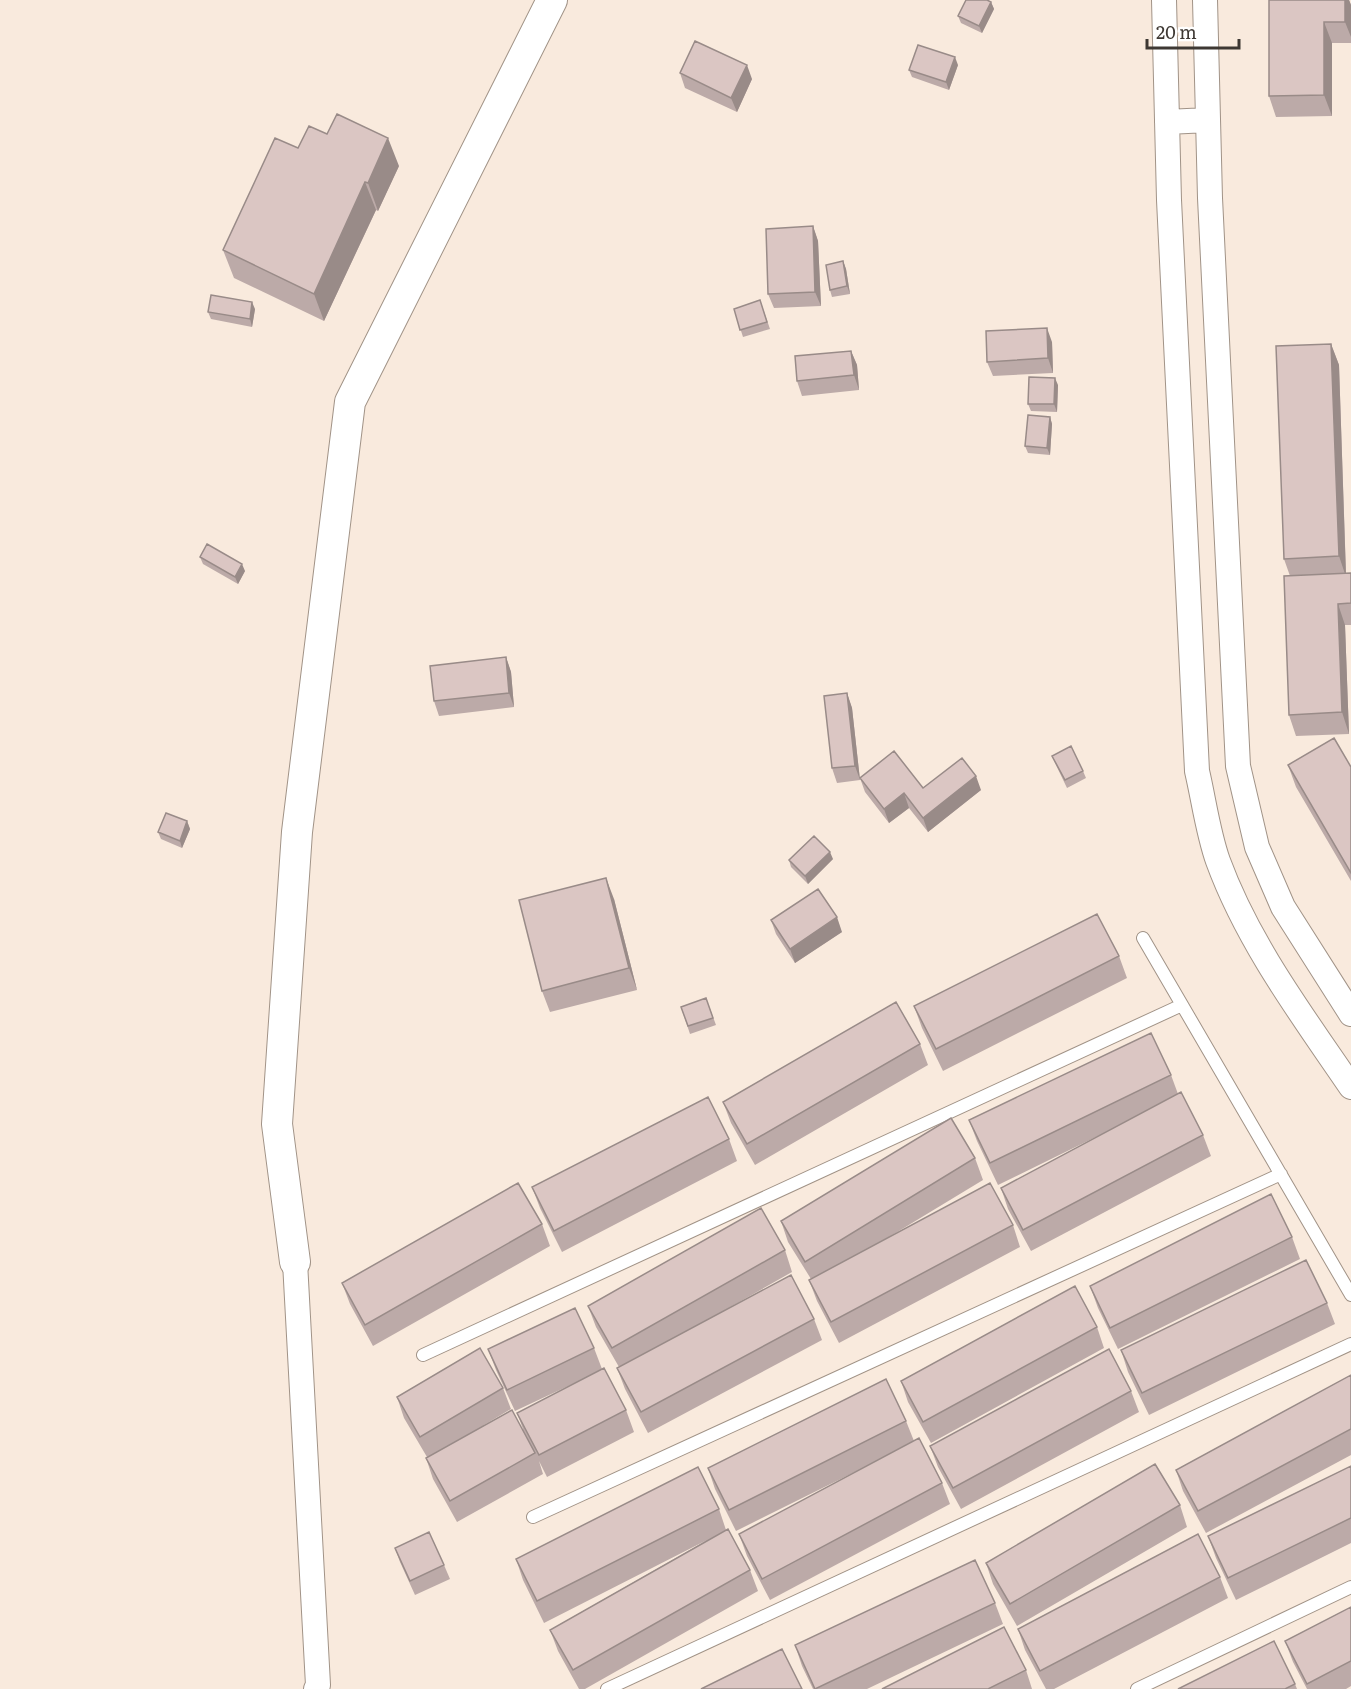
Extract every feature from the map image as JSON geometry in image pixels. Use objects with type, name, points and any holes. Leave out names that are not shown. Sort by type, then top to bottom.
[{"type":"street","points":[[316,1689],[318,1685],[295,1262],[277,1124],[297,832],[350,402],[552,0]]},
{"type":"street","points":[[1164,0],[1169,200],[1197,771],[1218,860],[1247,926],[1296,1007],[1351,1087]]},
{"type":"street","points":[[1205,0],[1211,222],[1238,766],[1257,847],[1283,907],[1351,1014]]},
{"type":"street","points":[[1167,122],[1208,120]]},
{"type":"lane","points":[[1143,938],[1351,1295]]},
{"type":"lane","points":[[423,1354],[1182,1005]]},
{"type":"lane","points":[[533,1517],[1281,1174]]},
{"type":"lane","points":[[607,1689],[1351,1344]]},
{"type":"lane","points":[[1137,1689],[1351,1587]]},
{"type":"building","points":[[966,0],[991,2],[979,26],[958,16]]},
{"type":"building","points":[[1269,0],[1345,0],[1345,22],[1324,22],[1324,95],[1269,96]]},
{"type":"building","points":[[695,41],[747,65],[731,98],[680,73]]},
{"type":"building","points":[[918,45],[955,57],[946,82],[909,70]]},
{"type":"building","points":[[337,114],[388,138],[368,183],[365,182],[314,294],[223,250],[275,138],[298,148],[309,126],[327,134]]},
{"type":"building","points":[[813,226],[815,292],[768,294],[766,229]]},
{"type":"building","points":[[843,261],[847,286],[830,290],[826,265]]},
{"type":"building","points":[[211,295],[252,302],[250,319],[208,312]]},
{"type":"building","points":[[760,300],[767,322],[740,330],[734,309]]},
{"type":"building","points":[[1047,328],[1048,358],[987,362],[986,331]]},
{"type":"building","points":[[1331,344],[1339,556],[1284,559],[1276,346]]},
{"type":"building","points":[[851,351],[854,375],[797,381],[795,356]]},
{"type":"building","points":[[1029,377],[1055,378],[1054,404],[1028,404]]},
{"type":"building","points":[[1028,415],[1050,417],[1047,448],[1025,446]]},
{"type":"building","points":[[207,544],[242,564],[235,577],[200,557]]},
{"type":"building","points":[[1351,573],[1351,603],[1338,604],[1342,712],[1289,715],[1284,576]]},
{"type":"building","points":[[506,657],[509,693],[434,701],[430,666]]},
{"type":"building","points":[[847,693],[855,766],[832,768],[824,696]]},
{"type":"building","points":[[1334,738],[1351,767],[1351,873],[1288,765]]},
{"type":"building","points":[[1071,746],[1083,771],[1065,780],[1052,756]]},
{"type":"building","points":[[894,751],[923,788],[962,758],[976,776],[923,818],[904,793],[884,809],[860,778]]},
{"type":"building","points":[[166,813],[187,821],[180,841],[158,832]]},
{"type":"building","points":[[814,836],[830,852],[805,876],[789,860]]},
{"type":"building","points":[[606,878],[629,968],[542,991],[519,900]]},
{"type":"building","points":[[818,889],[837,917],[790,949],[771,920]]},
{"type":"building","points":[[1097,914],[1119,956],[936,1049],[914,1006]]},
{"type":"building","points":[[706,998],[713,1018],[688,1026],[681,1007]]},
{"type":"building","points":[[896,1002],[920,1044],[747,1144],[723,1102]]},
{"type":"building","points":[[1151,1033],[1171,1075],[990,1163],[969,1120]]},
{"type":"building","points":[[1181,1092],[1203,1135],[1023,1230],[1001,1188]]},
{"type":"building","points":[[708,1097],[729,1139],[554,1231],[532,1187]]},
{"type":"building","points":[[951,1118],[975,1158],[805,1262],[781,1221]]},
{"type":"building","points":[[518,1183],[542,1224],[365,1325],[342,1283]]},
{"type":"building","points":[[990,1183],[1013,1225],[831,1322],[809,1280]]},
{"type":"building","points":[[1271,1194],[1292,1237],[1110,1328],[1090,1286]]},
{"type":"building","points":[[761,1208],[785,1250],[612,1348],[588,1306]]},
{"type":"building","points":[[1306,1260],[1327,1303],[1142,1393],[1121,1350]]},
{"type":"building","points":[[791,1275],[814,1319],[641,1412],[617,1368]]},
{"type":"building","points":[[1075,1286],[1097,1327],[923,1422],[901,1381]]},
{"type":"building","points":[[575,1308],[594,1348],[507,1390],[488,1349]]},
{"type":"building","points":[[480,1348],[503,1388],[420,1437],[397,1397]]},
{"type":"building","points":[[1109,1349],[1131,1391],[953,1488],[930,1446]]},
{"type":"building","points":[[604,1368],[626,1410],[539,1455],[517,1413]]},
{"type":"building","points":[[1351,1375],[1351,1429],[1198,1511],[1176,1470]]},
{"type":"building","points":[[886,1379],[906,1421],[729,1510],[708,1468]]},
{"type":"building","points":[[512,1410],[535,1453],[450,1501],[426,1458]]},
{"type":"building","points":[[919,1438],[942,1483],[762,1579],[739,1534]]},
{"type":"building","points":[[1155,1464],[1180,1505],[1010,1604],[986,1563]]},
{"type":"building","points":[[1351,1466],[1351,1518],[1228,1578],[1208,1536]]},
{"type":"building","points":[[698,1467],[719,1509],[537,1601],[516,1559]]},
{"type":"building","points":[[728,1529],[750,1570],[573,1670],[550,1630]]},
{"type":"building","points":[[429,1532],[444,1565],[410,1581],[395,1548]]},
{"type":"building","points":[[1198,1534],[1220,1577],[1040,1671],[1018,1629]]},
{"type":"building","points":[[975,1560],[995,1603],[815,1689],[795,1645]]},
{"type":"building","points":[[1351,1607],[1351,1661],[1307,1684],[1285,1641]]},
{"type":"building","points":[[1004,1627],[1026,1670],[988,1689],[882,1689]]},
{"type":"building","points":[[1274,1641],[1295,1684],[1285,1689],[1178,1689]]},
{"type":"building","points":[[782,1649],[802,1689],[701,1689]]}]
